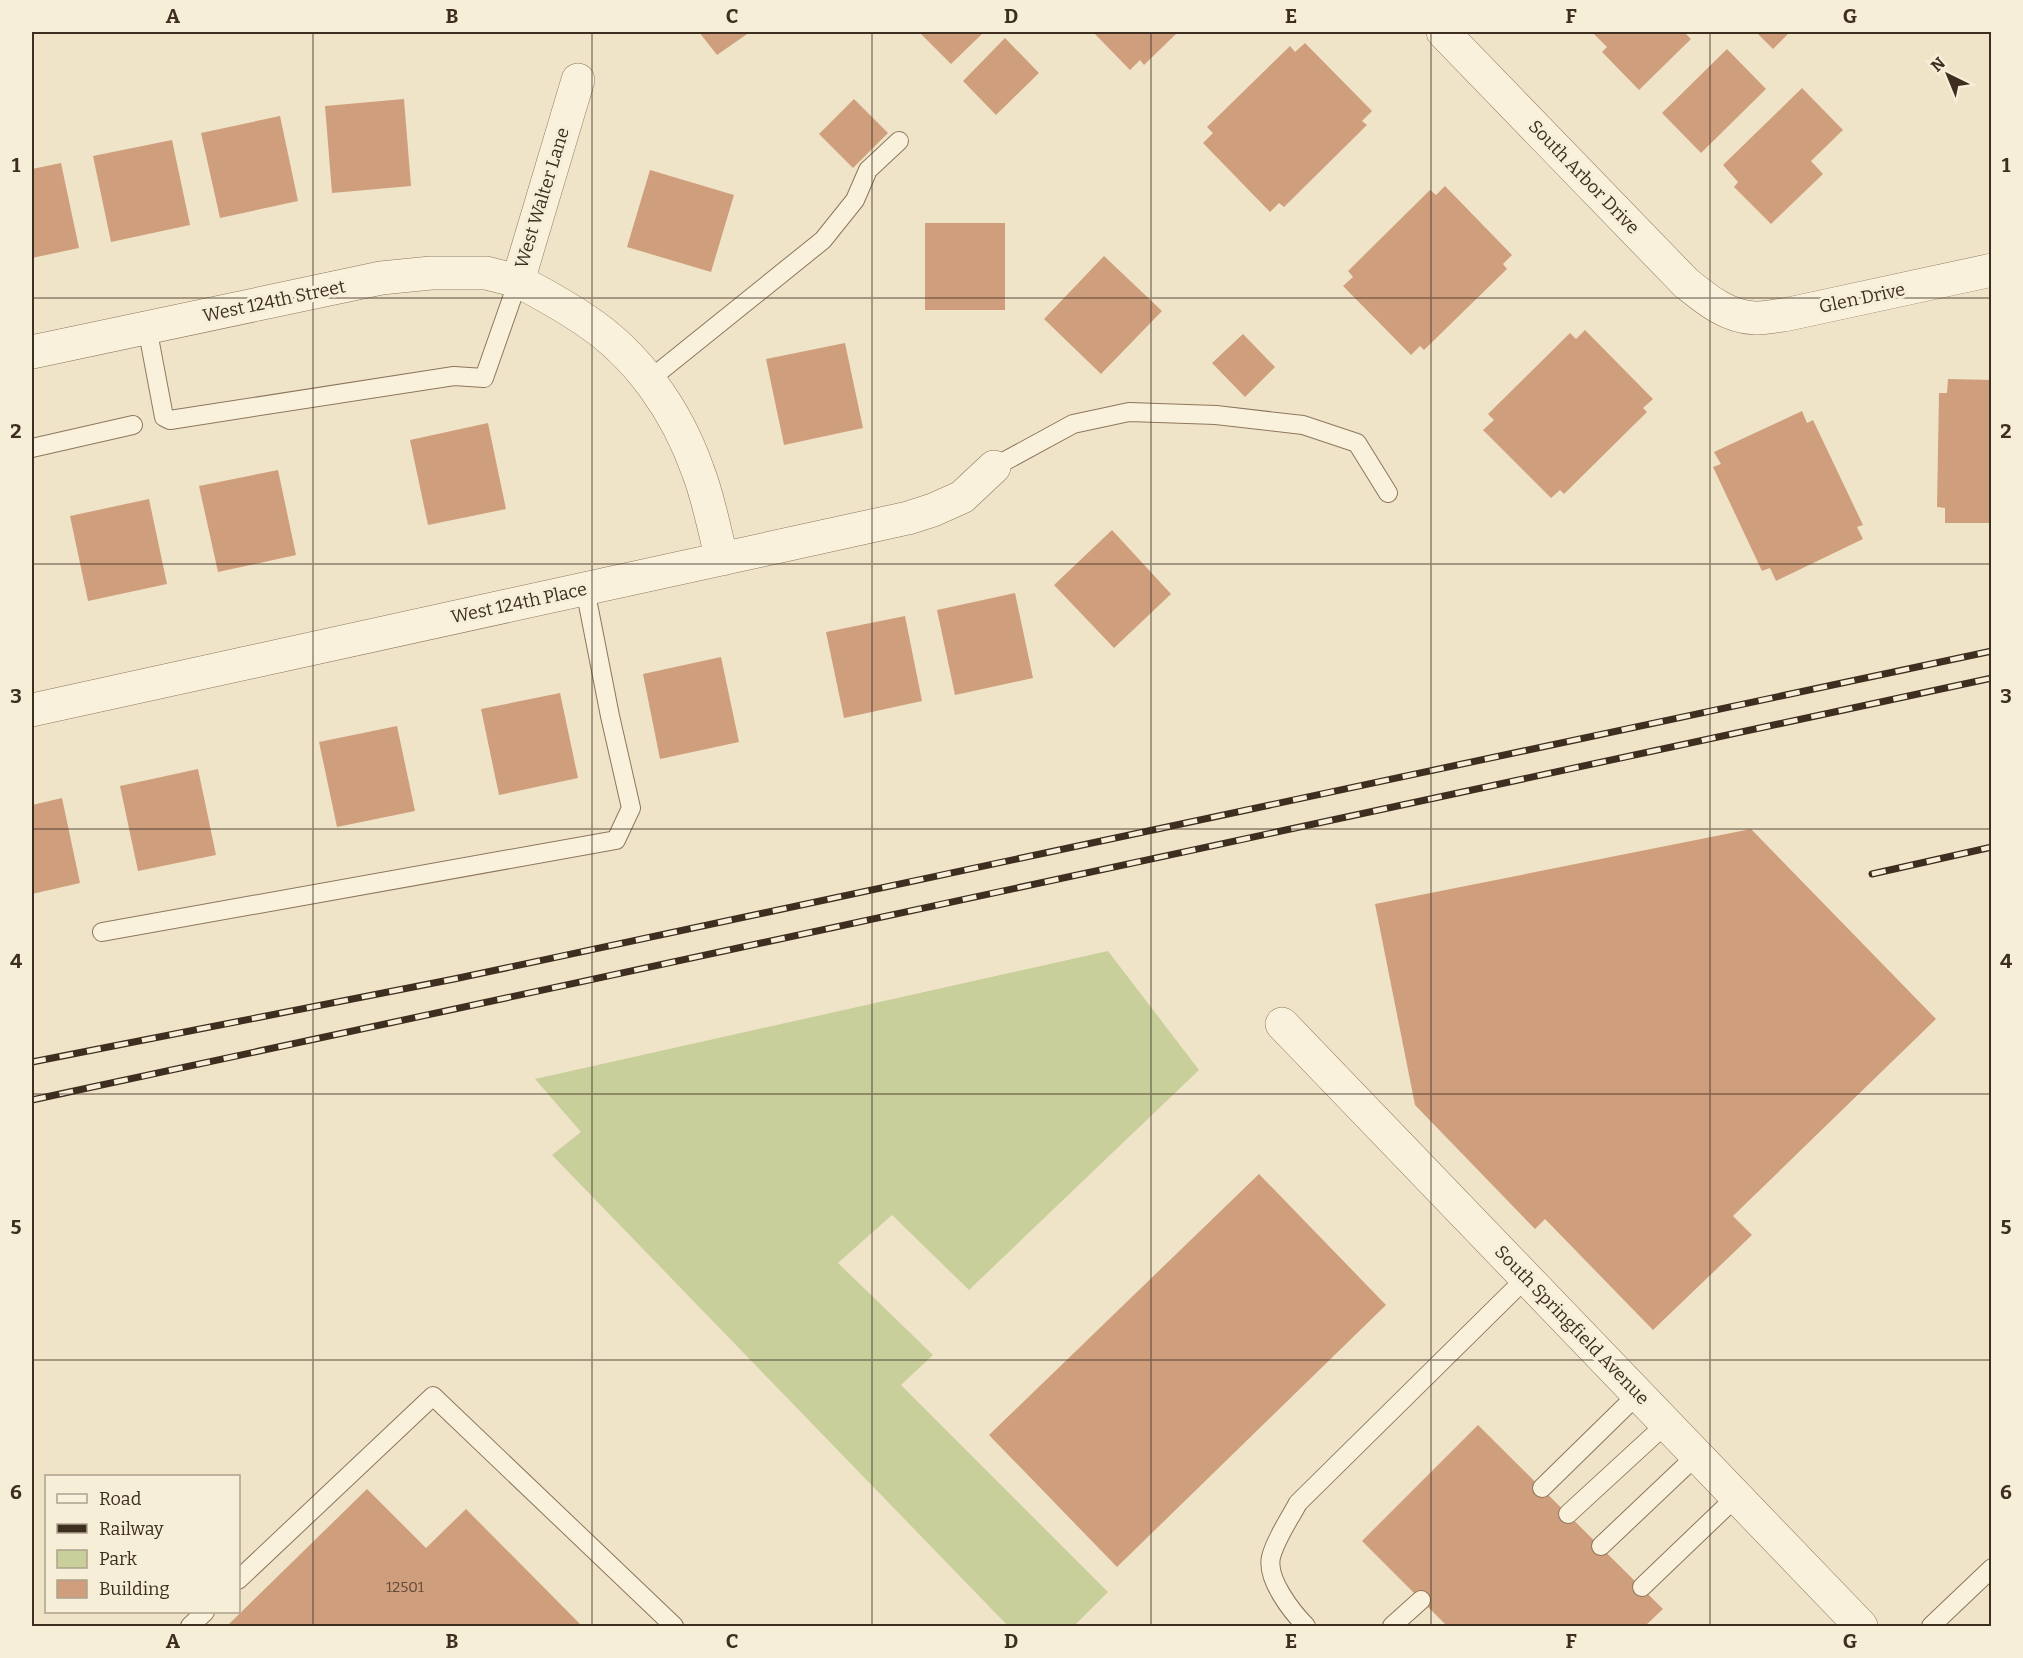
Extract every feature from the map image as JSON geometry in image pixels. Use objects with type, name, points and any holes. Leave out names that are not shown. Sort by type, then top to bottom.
[{"type":"street","name":"South Arbor Drive","points":[[1443,32],[1686,283],[1711,303],[1732,314]]},
{"type":"street","name":"West Walter Lane","points":[[578,80],[518,281],[587,321],[627,355],[658,390],[680,427],[699,472],[722,559]]},
{"type":"street","name":"Glen Drive","points":[[1732,314],[1754,318],[1784,315],[1992,270]]},
{"type":"street","name":"West 124th Street","points":[[32,352],[381,278],[431,273],[486,273],[518,281]]},
{"type":"street","name":"West 124th Place","points":[[32,710],[908,518],[962,497],[994,467]]},
{"type":"street","name":"South Springfield Avenue","points":[[1282,1024],[1862,1626]]},
{"type":"lane","points":[[649,380],[823,240],[855,200],[868,170],[899,141]]},
{"type":"lane","points":[[147,327],[164,417],[170,420],[454,376],[484,378],[518,281]]},
{"type":"lane","points":[[994,467],[1073,424],[1129,412],[1216,415],[1303,425],[1357,443],[1388,493]]},
{"type":"lane","points":[[32,448],[133,425]]},
{"type":"lane","points":[[102,932],[616,840],[631,808],[585,589]]},
{"type":"lane","points":[[1306,1626],[1293,1612],[1276,1585],[1270,1560],[1299,1503],[1526,1278]]},
{"type":"lane","points":[[1542,1488],[1638,1394]]},
{"type":"lane","points":[[240,1578],[433,1396],[674,1626]]},
{"type":"lane","points":[[1568,1514],[1666,1424]]},
{"type":"lane","points":[[1601,1546],[1697,1455]]},
{"type":"lane","points":[[1642,1587],[1736,1497]]},
{"type":"lane","points":[[1931,1626],[1992,1568]]},
{"type":"lane","points":[[1392,1626],[1421,1600]]},
{"type":"lane","points":[[190,1626],[204,1613]]},
{"type":"green space","points":[[1108,951],[1199,1070],[969,1290],[892,1215],[838,1263],[933,1355],[901,1385],[1108,1592],[1074,1626],[1008,1626],[552,1155],[581,1132],[535,1079]]},
{"type":"building","points":[[699,32],[750,32],[717,55]]},
{"type":"building","points":[[919,32],[984,32],[951,64]]},
{"type":"building","points":[[1093,32],[1178,32],[1144,65],[1140,60],[1130,70]]},
{"type":"building","points":[[1592,32],[1684,32],[1691,39],[1639,90],[1602,52],[1607,47]]},
{"type":"building","points":[[1756,32],[1790,32],[1773,49]]},
{"type":"building","points":[[1005,38],[1039,73],[996,115],[963,81]]},
{"type":"building","points":[[1305,43],[1372,111],[1362,121],[1367,125],[1284,207],[1279,203],[1270,212],[1203,143],[1213,133],[1207,127],[1290,46],[1295,52]]},
{"type":"building","points":[[1727,49],[1766,89],[1701,153],[1662,113]]},
{"type":"building","points":[[1802,88],[1843,130],[1811,161],[1823,174],[1771,224],[1734,187],[1738,182],[1723,165]]},
{"type":"building","points":[[404,99],[411,186],[332,193],[325,106]]},
{"type":"building","points":[[854,99],[888,133],[853,168],[819,134]]},
{"type":"building","points":[[280,116],[298,201],[220,218],[201,133]]},
{"type":"building","points":[[172,140],[190,225],[111,242],[93,156]]},
{"type":"building","points":[[61,163],[79,248],[32,258],[32,169]]},
{"type":"building","points":[[650,170],[734,195],[711,272],[627,247]]},
{"type":"building","points":[[1445,186],[1512,255],[1503,264],[1507,269],[1424,350],[1420,346],[1411,355],[1343,286],[1353,277],[1348,271],[1430,190],[1436,195]]},
{"type":"building","points":[[925,223],[1005,223],[1005,310],[925,310]]},
{"type":"building","points":[[1104,256],[1162,311],[1101,374],[1044,319]]},
{"type":"building","points":[[1585,330],[1653,399],[1643,408],[1647,412],[1564,494],[1560,490],[1551,498],[1483,430],[1494,420],[1488,414],[1570,333],[1576,339]]},
{"type":"building","points":[[1243,334],[1275,367],[1245,397],[1212,363]]},
{"type":"building","points":[[845,343],[863,428],[784,445],[766,359]]},
{"type":"building","points":[[1948,379],[1992,380],[1992,523],[1945,523],[1945,508],[1937,507],[1939,393],[1947,393]]},
{"type":"building","points":[[1802,411],[1807,423],[1813,420],[1863,525],[1857,527],[1863,539],[1776,581],[1770,568],[1762,571],[1713,467],[1721,464],[1714,452]]},
{"type":"building","points":[[488,423],[506,509],[428,525],[410,440]]},
{"type":"building","points":[[278,470],[296,555],[218,572],[199,486]]},
{"type":"building","points":[[149,499],[167,584],[88,601],[70,516]]},
{"type":"building","points":[[1112,530],[1171,594],[1114,648],[1054,585]]},
{"type":"building","points":[[1015,593],[1033,678],[955,695],[937,610]]},
{"type":"building","points":[[905,616],[922,701],[844,718],[826,632]]},
{"type":"building","points":[[721,657],[739,742],[660,759],[643,674]]},
{"type":"building","points":[[560,693],[578,778],[499,795],[481,709]]},
{"type":"building","points":[[397,726],[415,811],[337,827],[319,742]]},
{"type":"building","points":[[198,769],[216,855],[138,871],[120,786]]},
{"type":"building","points":[[62,798],[80,883],[32,894],[32,805]]},
{"type":"building","points":[[1751,829],[1936,1019],[1733,1216],[1752,1235],[1653,1330],[1545,1219],[1535,1229],[1415,1105],[1375,904]]},
{"type":"building","points":[[1259,1174],[1386,1305],[1117,1567],[989,1435]]},
{"type":"building","points":[[1478,1425],[1663,1609],[1645,1626],[1447,1626],[1362,1541]]},
{"type":"building","points":[[367,1489],[426,1548],[466,1509],[582,1626],[227,1626]]},
{"type":"railway","points":[[32,1062],[454,979],[1992,651]]},
{"type":"railway","points":[[32,1100],[1992,678]]},
{"type":"railway","points":[[1872,874],[1992,847]]}]
